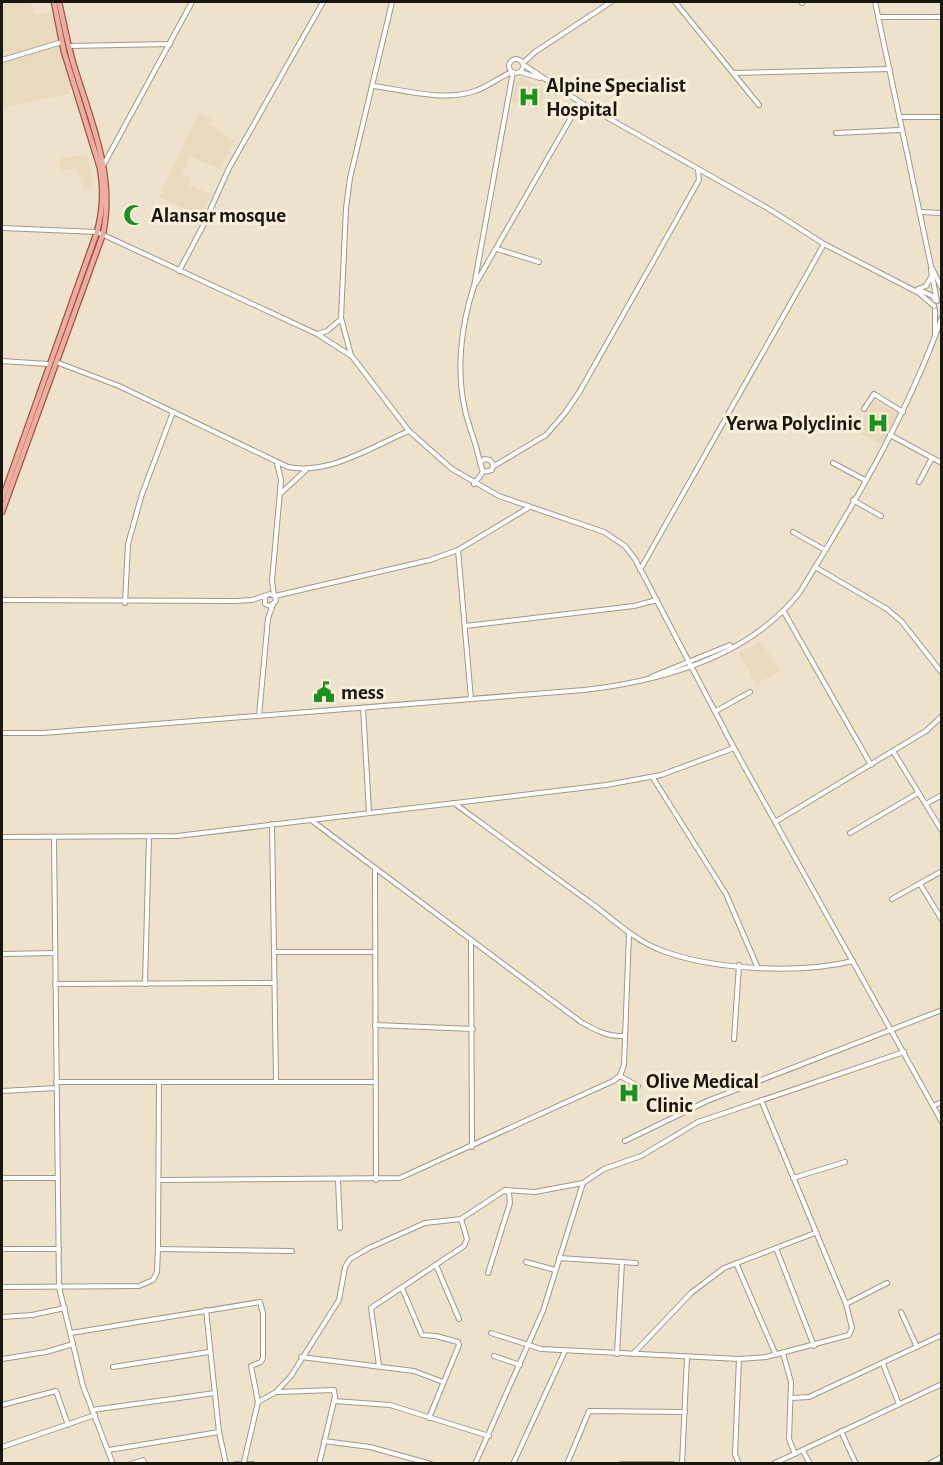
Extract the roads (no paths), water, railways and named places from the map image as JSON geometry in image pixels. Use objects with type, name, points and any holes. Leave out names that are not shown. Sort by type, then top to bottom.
[{"type":"main road","points":[[2,499],[48,364],[100,233],[102,177],[62,42],[54,2]]},
{"type":"main road","points":[[2,512],[100,233],[108,200],[105,164],[69,46],[59,2]]},
{"type":"street","points":[[105,164],[192,2]]},
{"type":"street","points":[[179,272],[229,168],[323,2]]},
{"type":"street","points":[[351,355],[341,318],[347,195],[392,2]]},
{"type":"street","points":[[512,87],[523,64],[535,52],[611,2]]},
{"type":"street","points":[[675,2],[759,105]]},
{"type":"street","points":[[875,2],[890,69],[900,130],[921,212],[931,266],[936,304],[934,338]]},
{"type":"street","points":[[879,17],[942,17]]},
{"type":"street","points":[[2,60],[62,42]]},
{"type":"street","points":[[69,46],[170,44]]},
{"type":"street","points":[[500,77],[510,61],[535,52]]},
{"type":"street","points":[[518,58],[544,79],[580,102],[824,244],[936,304]]},
{"type":"street","points":[[483,472],[465,410],[461,368],[464,314],[474,286],[512,87],[512,72],[508,64]]},
{"type":"street","points":[[734,73],[890,69]]},
{"type":"street","points":[[373,86],[440,95],[461,95],[483,88],[512,72],[544,79]]},
{"type":"street","points":[[474,286],[580,102]]},
{"type":"street","points":[[899,117],[942,117]]},
{"type":"street","points":[[836,133],[900,130]]},
{"type":"street","points":[[698,169],[699,180]]},
{"type":"street","points":[[483,472],[490,472],[494,466],[546,435],[575,398],[699,180],[708,175]]},
{"type":"street","points":[[921,212],[942,213]]},
{"type":"street","points":[[2,228],[100,233],[179,272],[317,334],[351,355],[409,431],[441,461],[474,484],[528,507],[613,537],[625,546],[657,600],[734,748],[942,1122]]},
{"type":"street","points":[[640,570],[824,244]]},
{"type":"street","points":[[496,249],[539,262]]},
{"type":"street","points":[[931,266],[942,289]]},
{"type":"street","points":[[910,289],[926,286],[932,277]]},
{"type":"street","points":[[2,733],[44,734],[614,687],[648,679],[748,639],[771,624],[784,612],[815,567],[903,412],[942,315],[933,296],[916,289]]},
{"type":"street","points":[[317,334],[327,331],[341,318]]},
{"type":"street","points":[[2,361],[48,364]]},
{"type":"street","points":[[56,362],[119,386],[276,463],[306,470],[325,467],[409,431]]},
{"type":"street","points":[[864,409],[874,394],[903,412]]},
{"type":"street","points":[[125,603],[128,544],[142,494],[173,412]]},
{"type":"street","points":[[890,435],[942,463]]},
{"type":"street","points":[[478,450],[494,466]]},
{"type":"street","points":[[480,463],[488,459],[507,458]]},
{"type":"street","points":[[919,482],[932,458]]},
{"type":"street","points":[[259,716],[268,618],[274,599],[272,581],[280,494],[280,472],[276,463]]},
{"type":"street","points":[[832,463],[865,480]]},
{"type":"street","points":[[280,494],[306,470]]},
{"type":"street","points":[[474,484],[483,472]]},
{"type":"street","points":[[853,500],[881,516]]},
{"type":"street","points":[[2,600],[125,603],[274,599],[430,560],[458,550],[528,507]]},
{"type":"street","points":[[793,532],[825,550]]},
{"type":"street","points":[[458,550],[471,699]]},
{"type":"street","points":[[815,567],[887,609],[902,622],[942,673]]},
{"type":"street","points":[[268,618],[265,599],[272,581]]},
{"type":"street","points":[[265,599],[274,599]]},
{"type":"street","points":[[465,626],[634,606],[657,600]]},
{"type":"street","points":[[784,612],[871,765]]},
{"type":"street","points":[[716,711],[750,692]]},
{"type":"street","points":[[363,708],[369,812]]},
{"type":"street","points":[[775,822],[926,731],[942,716]]},
{"type":"street","points":[[2,837],[148,837],[454,803],[653,778],[734,748]]},
{"type":"street","points":[[893,751],[942,831]]},
{"type":"street","points":[[653,778],[726,894],[757,966]]},
{"type":"street","points":[[850,833],[918,793]]},
{"type":"street","points":[[926,804],[942,795]]},
{"type":"street","points":[[454,803],[629,934],[662,951],[699,961],[739,965],[824,968],[853,962]]},
{"type":"street","points":[[310,819],[581,1022],[598,1032],[624,1036]]},
{"type":"street","points":[[272,824],[276,1080]]},
{"type":"street","points":[[145,984],[148,837]]},
{"type":"street","points":[[54,838],[59,1287],[83,1386],[113,1464]]},
{"type":"street","points":[[375,869],[376,1180]]},
{"type":"street","points":[[892,899],[942,871]]},
{"type":"street","points":[[920,884],[942,920]]},
{"type":"street","points":[[159,1180],[376,1180],[400,1178],[605,1086],[620,1076],[624,1065],[629,934]]},
{"type":"street","points":[[471,941],[472,1147]]},
{"type":"street","points":[[275,952],[374,952]]},
{"type":"street","points":[[2,954],[55,953]]},
{"type":"street","points":[[734,1039],[739,965]]},
{"type":"street","points":[[55,984],[274,983]]},
{"type":"street","points":[[625,1141],[706,1101],[942,1010]]},
{"type":"street","points":[[375,1025],[473,1029]]},
{"type":"street","points":[[258,1402],[276,1392],[291,1376],[339,1300],[342,1275],[350,1259],[396,1234],[425,1223],[461,1219],[505,1190],[535,1192],[583,1183],[604,1169],[641,1156],[688,1126],[904,1052]]},
{"type":"street","points":[[620,1076],[638,1086]]},
{"type":"street","points":[[56,1082],[276,1080],[375,1082]]},
{"type":"street","points":[[2,1287],[138,1286],[139,1283],[150,1283],[157,1272],[159,1082]]},
{"type":"street","points":[[2,1091],[56,1088]]},
{"type":"street","points":[[491,1333],[529,1345],[565,1351],[739,1359],[814,1346],[851,1333],[846,1304],[761,1100]]},
{"type":"street","points":[[933,1106],[942,1102]]},
{"type":"street","points":[[794,1178],[845,1162]]},
{"type":"street","points":[[2,1178],[58,1178]]},
{"type":"street","points":[[338,1179],[339,1228]]},
{"type":"street","points":[[475,1464],[529,1345],[583,1183]]},
{"type":"street","points":[[488,1273],[510,1203],[509,1193],[505,1190]]},
{"type":"street","points":[[379,1366],[370,1310],[466,1244],[461,1219]]},
{"type":"street","points":[[632,1355],[691,1293],[724,1268],[815,1233]]},
{"type":"street","points":[[776,1248],[814,1346]]},
{"type":"street","points":[[2,1249],[58,1249]]},
{"type":"street","points":[[158,1249],[292,1251]]},
{"type":"street","points":[[559,1258],[636,1263]]},
{"type":"street","points":[[526,1262],[555,1270]]},
{"type":"street","points":[[617,1354],[622,1262]]},
{"type":"street","points":[[736,1263],[776,1354]]},
{"type":"street","points":[[436,1265],[459,1319]]},
{"type":"street","points":[[846,1304],[887,1282]]},
{"type":"street","points":[[402,1288],[422,1335],[458,1342],[429,1418]]},
{"type":"street","points":[[71,1334],[260,1302],[263,1306],[263,1358],[261,1362],[251,1366],[258,1402],[244,1461]]},
{"type":"street","points":[[2,1317],[32,1315],[65,1308]]},
{"type":"street","points":[[206,1310],[219,1432],[226,1464]]},
{"type":"street","points":[[901,1312],[917,1347]]},
{"type":"street","points":[[791,1398],[809,1397],[942,1335]]},
{"type":"street","points":[[2,1359],[46,1352],[73,1344]]},
{"type":"street","points":[[513,1464],[565,1351]]},
{"type":"street","points":[[113,1367],[209,1352]]},
{"type":"street","points":[[783,1353],[791,1382],[789,1438],[795,1454]]},
{"type":"street","points":[[494,1356],[520,1365]]},
{"type":"street","points":[[301,1357],[414,1371],[443,1382]]},
{"type":"street","points":[[682,1464],[687,1357]]},
{"type":"street","points":[[739,1359],[735,1454],[739,1464]]},
{"type":"street","points":[[882,1364],[899,1404]]},
{"type":"street","points":[[773,1464],[942,1384]]},
{"type":"street","points":[[276,1392],[328,1388],[334,1390],[334,1401],[319,1464]]},
{"type":"street","points":[[2,1405],[56,1391],[68,1425]]},
{"type":"street","points":[[93,1410],[215,1393]]},
{"type":"street","points":[[334,1401],[382,1404],[489,1436]]},
{"type":"street","points":[[567,1464],[588,1411],[685,1412]]},
{"type":"street","points":[[2,1447],[95,1415]]},
{"type":"street","points":[[841,1431],[856,1464]]},
{"type":"street","points":[[108,1450],[219,1432]]},
{"type":"street","points":[[324,1441],[370,1447],[431,1464]]},
{"type":"street","points":[[803,1451],[810,1464]]},
{"type":"street","points":[[929,1464],[942,1457]]},
{"type":"street","points":[[131,1464],[143,1461],[145,1464]]},
{"type":"street","points":[[236,1464],[244,1461],[253,1464]]},
{"type":"street","points":[[621,1464],[673,1464]]},
{"type":"place","name":"Alpine Specialist Hospital","points":[[529,97]]},
{"type":"place","name":"Alansar mosque","points":[[134,215]]},
{"type":"place","name":"Yerwa Polyclinic","points":[[878,423]]},
{"type":"place","name":"mess","points":[[324,692]]},
{"type":"place","name":"Olive Medical Clinic","points":[[629,1093]]}]
